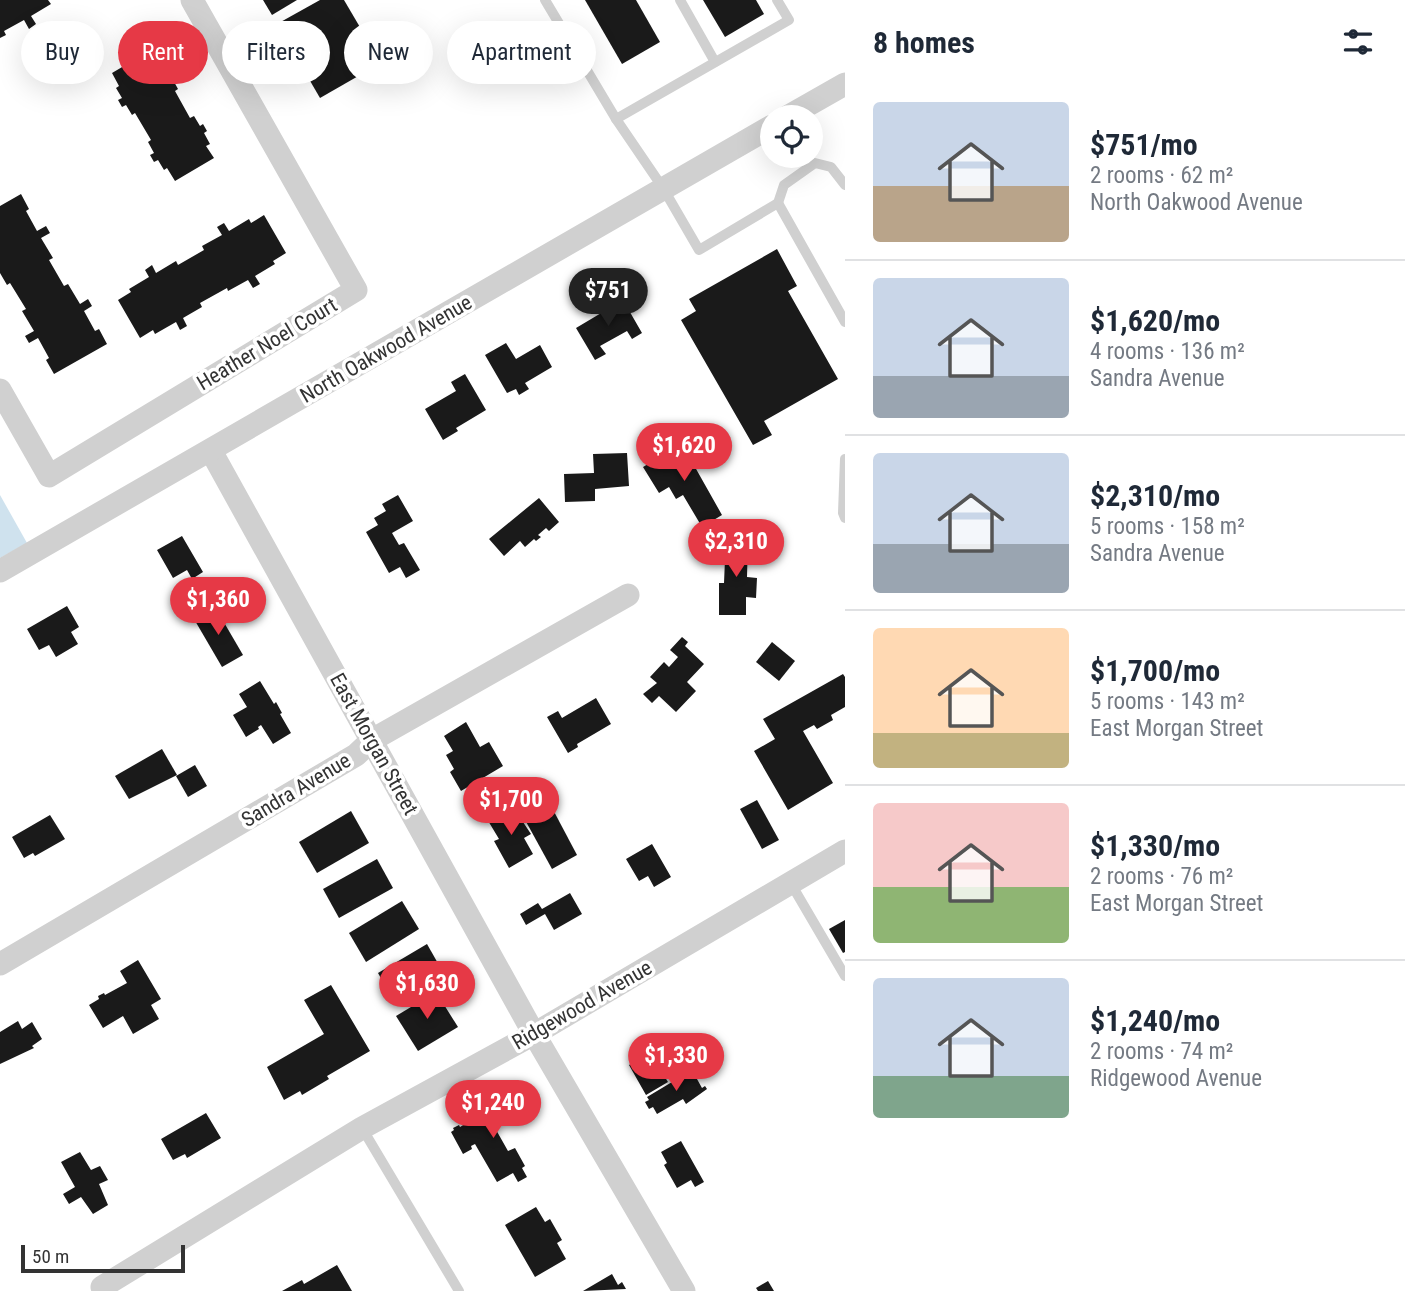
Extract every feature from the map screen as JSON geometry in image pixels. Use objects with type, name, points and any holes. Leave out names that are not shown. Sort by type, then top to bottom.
[{"type":"street","name":"Heather Noel Court","points":[[0,390],[49,476],[356,290],[192,0]]},
{"type":"street","points":[[808,105],[845,84]]},
{"type":"street","name":"North Oakwood Avenue","points":[[0,571],[760,133]]},
{"type":"street","name":"East Morgan Street","points":[[211,451],[534,1034],[684,1291]]},
{"type":"street","name":"Sandra Avenue","points":[[0,964],[356,755],[372,740],[628,594]]},
{"type":"street","name":"Ridgewood Avenue","points":[[98,1289],[362,1128],[534,1034],[845,851]]},
{"type":"lane","points":[[545,0],[699,250],[778,203],[784,185],[816,163],[831,167],[845,185]]},
{"type":"lane","points":[[680,0],[715,62]]},
{"type":"lane","points":[[616,119],[789,20],[777,0]]},
{"type":"lane","points":[[778,203],[845,321]]},
{"type":"lane","points":[[845,459],[845,518]]},
{"type":"lane","points":[[790,882],[845,976]]},
{"type":"lane","points":[[362,1128],[458,1291]]},
{"type":"water","points":[[0,495],[27,543],[0,558]]},
{"type":"building","points":[[0,0],[48,0],[51,4],[31,16],[34,21],[21,21],[4,31],[6,35],[0,38]]},
{"type":"building","points":[[263,0],[297,0],[272,15]]},
{"type":"building","points":[[320,0],[344,0],[356,21],[344,21],[344,84],[320,98],[312,84],[330,84],[330,21],[282,21]]},
{"type":"building","points":[[585,0],[636,0],[660,42],[622,64]]},
{"type":"building","points":[[703,0],[756,0],[764,14],[725,37]]},
{"type":"building","points":[[118,69],[118,84],[175,84],[178,89],[175,91],[190,118],[194,116],[207,131],[204,133],[210,144],[206,146],[214,158],[175,181],[167,168],[164,170],[158,160],[154,162],[150,155],[154,153],[148,142],[151,140],[135,113],[132,115],[126,105],[122,107],[118,100],[122,98],[116,88],[119,86],[112,73]]},
{"type":"building","points":[[21,194],[29,209],[26,211],[37,231],[46,226],[50,233],[41,238],[53,258],[49,260],[64,286],[68,284],[80,304],[88,299],[92,306],[84,311],[95,331],[99,329],[107,344],[54,374],[38,338],[29,343],[25,336],[34,331],[22,311],[26,309],[10,283],[7,285],[0,273],[0,206]]},
{"type":"building","points":[[264,215],[286,253],[273,261],[275,264],[255,276],[260,284],[253,288],[248,280],[228,291],[227,288],[200,303],[202,307],[183,318],[187,326],[180,330],[176,322],[155,334],[153,330],[140,338],[118,300],[131,292],[129,289],[149,277],[145,270],[152,265],[156,273],[176,261],[178,265],[204,250],[202,246],[222,235],[217,227],[224,223],[229,231],[249,219],[251,223]]},
{"type":"building","points":[[777,249],[797,286],[788,291],[838,379],[764,421],[772,435],[753,445],[681,320],[696,311],[689,299]]},
{"type":"building","points":[[623,300],[642,333],[632,339],[627,331],[600,346],[606,354],[595,360],[576,328]]},
{"type":"building","points":[[506,343],[516,359],[540,345],[552,367],[525,383],[529,389],[519,395],[516,389],[507,393],[485,355]]},
{"type":"building","points":[[465,374],[486,410],[456,428],[458,431],[443,440],[425,409],[456,391],[451,382]]},
{"type":"building","points":[[682,444],[722,515],[702,527],[683,495],[676,499],[669,487],[659,493],[643,467]]},
{"type":"building","points":[[627,453],[629,486],[595,489],[595,501],[565,502],[564,474],[594,473],[593,454]]},
{"type":"building","points":[[398,495],[413,521],[392,533],[399,545],[404,543],[420,570],[406,578],[400,567],[389,573],[366,532],[378,525],[374,518],[386,511],[382,504]]},
{"type":"building","points":[[539,498],[559,522],[549,531],[546,528],[538,535],[541,537],[525,547],[520,541],[504,556],[489,539]]},
{"type":"building","points":[[182,536],[203,572],[192,579],[187,570],[173,578],[157,550]]},
{"type":"building","points":[[726,536],[748,537],[747,577],[757,578],[756,598],[746,597],[746,615],[719,615],[719,583],[724,583]]},
{"type":"building","points":[[67,606],[79,627],[71,632],[78,644],[56,657],[49,645],[39,650],[27,629]]},
{"type":"building","points":[[215,607],[243,655],[222,667],[194,619]]},
{"type":"building","points":[[682,637],[688,642],[685,646],[704,664],[687,682],[696,691],[676,712],[659,696],[652,703],[643,694],[657,683],[650,677],[664,662],[669,667],[678,657],[670,650]]},
{"type":"building","points":[[772,642],[795,661],[779,681],[756,662]]},
{"type":"building","points":[[843,674],[845,707],[831,715],[833,720],[817,729],[814,725],[803,731],[833,783],[788,810],[754,751],[775,739],[763,719]]},
{"type":"building","points":[[260,681],[274,704],[276,702],[291,733],[273,744],[261,725],[246,737],[233,715],[247,707],[239,694]]},
{"type":"building","points":[[596,698],[611,724],[577,744],[578,747],[568,753],[547,717],[558,711],[562,718]]},
{"type":"building","points":[[466,722],[480,747],[489,742],[503,766],[461,791],[450,772],[454,769],[446,755],[453,751],[444,736]]},
{"type":"building","points":[[162,749],[177,775],[129,799],[115,776]]},
{"type":"building","points":[[195,765],[207,786],[188,797],[176,776]]},
{"type":"building","points":[[757,800],[779,840],[762,849],[740,809]]},
{"type":"building","points":[[550,804],[577,855],[552,869],[524,818]]},
{"type":"building","points":[[506,808],[509,814],[513,812],[518,821],[521,819],[531,834],[524,838],[533,854],[509,868],[494,841],[499,839],[487,819]]},
{"type":"building","points":[[351,811],[369,843],[317,873],[299,842]]},
{"type":"building","points":[[50,815],[65,839],[35,856],[33,853],[24,858],[12,837]]},
{"type":"building","points":[[652,844],[671,877],[654,887],[648,876],[639,881],[626,859]]},
{"type":"building","points":[[377,859],[393,888],[339,918],[323,889]]},
{"type":"building","points":[[570,893],[582,914],[554,930],[545,914],[526,925],[520,914],[538,903],[542,909]]},
{"type":"building","points":[[402,901],[419,929],[366,962],[349,933]]},
{"type":"building","points":[[845,920],[845,952],[843,953],[829,929]]},
{"type":"building","points":[[427,944],[444,974],[395,1003],[378,973]]},
{"type":"building","points":[[138,960],[161,999],[151,1005],[159,1019],[133,1034],[123,1016],[103,1028],[89,1005],[99,999],[98,996],[127,983],[120,971]]},
{"type":"building","points":[[331,985],[370,1051],[327,1076],[329,1079],[302,1095],[300,1091],[284,1100],[267,1067],[324,1034],[304,1000]]},
{"type":"building","points":[[436,992],[458,1027],[418,1051],[396,1016]]},
{"type":"building","points":[[18,1021],[22,1029],[32,1022],[42,1039],[32,1046],[34,1048],[0,1064],[0,1032]]},
{"type":"building","points":[[640,1046],[646,1056],[654,1051],[666,1072],[663,1074],[668,1082],[646,1095],[629,1065],[637,1061],[631,1051]]},
{"type":"building","points":[[692,1070],[702,1088],[705,1086],[707,1089],[686,1104],[683,1099],[657,1114],[653,1107],[649,1109],[645,1102],[649,1100],[647,1097]]},
{"type":"building","points":[[514,1095],[523,1111],[495,1128],[508,1151],[515,1148],[525,1166],[522,1168],[527,1177],[518,1182],[513,1173],[497,1182],[475,1144],[463,1154],[451,1132],[453,1128],[459,1125],[460,1127]]},
{"type":"building","points":[[206,1113],[221,1138],[187,1158],[185,1154],[173,1160],[161,1139]]},
{"type":"building","points":[[681,1141],[704,1182],[695,1187],[691,1180],[677,1188],[664,1165],[667,1163],[661,1152]]},
{"type":"building","points":[[80,1152],[91,1170],[100,1166],[108,1180],[99,1184],[108,1205],[93,1214],[81,1197],[69,1204],[63,1194],[75,1187],[61,1162]]},
{"type":"building","points":[[536,1207],[545,1222],[550,1219],[562,1240],[557,1243],[566,1259],[535,1277],[505,1225]]},
{"type":"building","points":[[337,1265],[352,1291],[282,1291],[302,1280],[304,1284]]},
{"type":"building","points":[[612,1274],[618,1285],[622,1282],[626,1289],[583,1291]]},
{"type":"building","points":[[768,1281],[774,1291],[758,1291],[756,1288]]}]
